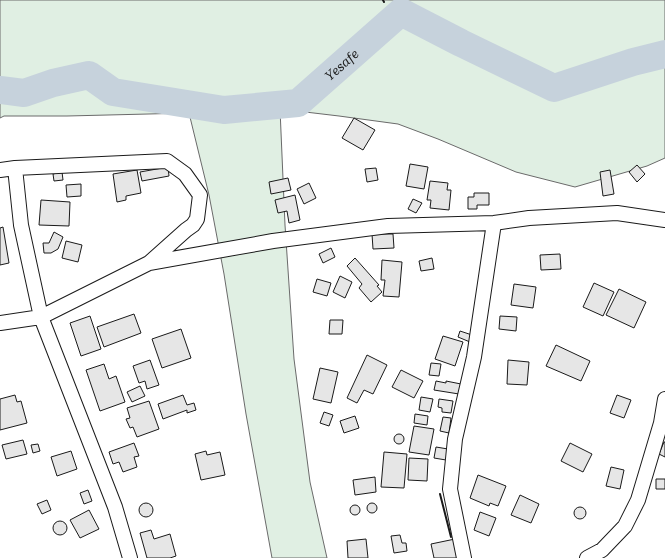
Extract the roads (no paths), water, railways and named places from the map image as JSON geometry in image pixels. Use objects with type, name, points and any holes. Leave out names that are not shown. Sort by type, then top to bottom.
[{"type":"street","points":[[0,170],[167,160],[185,174],[200,195],[197,219],[193,225],[149,263],[41,317],[0,323]]},
{"type":"street","points":[[15,168],[21,225],[41,317],[115,507],[130,558]]},
{"type":"street","points":[[149,263],[273,241],[388,226],[494,223],[529,218],[617,213],[665,220]]},
{"type":"street","points":[[464,558],[450,490],[455,439],[474,357],[494,223]]},
{"type":"street","points":[[587,558],[602,550],[625,526],[638,500],[661,423],[665,399]]},
{"type":"waterway","name":"Yesafe","points":[[0,90],[24,93],[53,83],[89,75],[113,92],[224,110],[298,103],[401,12],[554,88],[633,62],[665,54]]}]
